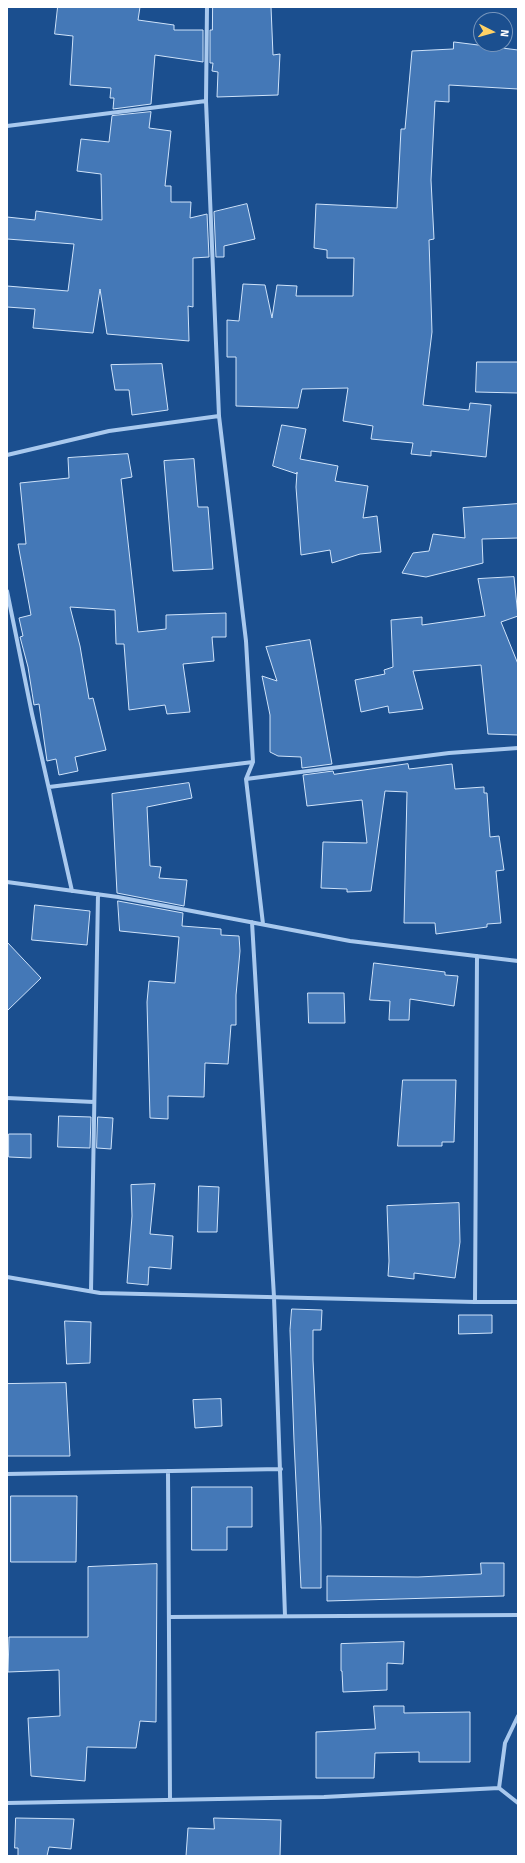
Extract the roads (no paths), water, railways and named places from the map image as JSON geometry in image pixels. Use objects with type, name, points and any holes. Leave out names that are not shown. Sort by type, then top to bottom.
[{"type":"street","points":[[207,7],[206,101],[219,416],[246,641],[253,762],[246,779],[263,924]]},
{"type":"street","points":[[7,126],[206,101]]},
{"type":"street","points":[[7,455],[109,431],[219,416]]},
{"type":"street","points":[[7,590],[72,891]]},
{"type":"street","points":[[246,779],[449,753],[518,748]]},
{"type":"street","points":[[49,787],[253,762]]},
{"type":"street","points":[[7,882],[98,894],[350,941],[518,961]]},
{"type":"street","points":[[91,1291],[98,894]]},
{"type":"street","points":[[252,922],[274,1297],[285,1616]]},
{"type":"street","points":[[475,1302],[477,956]]},
{"type":"street","points":[[7,1098],[94,1102]]},
{"type":"street","points":[[7,1277],[100,1293],[518,1302]]},
{"type":"street","points":[[7,1474],[281,1469]]},
{"type":"street","points":[[168,1471],[170,1799]]},
{"type":"street","points":[[170,1617],[518,1615]]},
{"type":"street","points":[[499,1788],[505,1743],[518,1716]]},
{"type":"street","points":[[7,1803],[324,1797],[499,1788],[518,1803]]}]
